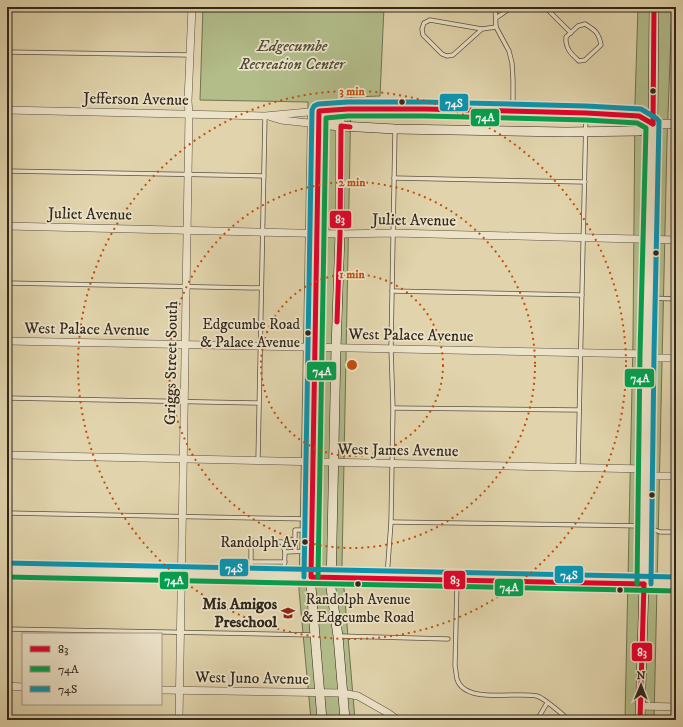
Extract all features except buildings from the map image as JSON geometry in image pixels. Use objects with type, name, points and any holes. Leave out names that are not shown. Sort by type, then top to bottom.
[{"type":"street","name":"Griggs Street South","points":[[178,720],[188,230],[188,101],[192,7]]},
{"type":"street","points":[[640,720],[644,584],[654,7]]},
{"type":"street","points":[[322,720],[311,577],[319,111],[340,109],[586,113],[639,116],[653,124]]},
{"type":"street","points":[[340,109],[340,234],[331,588],[338,636],[345,720]]},
{"type":"street","name":"Jefferson Avenue","points":[[7,110],[265,116],[319,111]]},
{"type":"street","name":"Jefferson Avenue","points":[[265,116],[281,120],[318,124]]},
{"type":"street","points":[[318,124],[395,129],[586,132],[639,131],[653,124],[676,124]]},
{"type":"street","name":"Juliet Avenue","points":[[7,226],[676,240]]},
{"type":"street","name":"West Palace Avenue","points":[[7,341],[581,352],[676,358]]},
{"type":"street","name":"West James Avenue","points":[[7,455],[578,467],[676,476]]},
{"type":"street","points":[[7,570],[676,584]]},
{"type":"street","points":[[7,686],[22,687]]},
{"type":"street","name":"West Juno Avenue","points":[[162,690],[342,693],[358,696],[398,720]]},
{"type":"street","points":[[640,706],[676,707]]},
{"type":"lane","points":[[495,7],[496,27],[509,51],[512,64],[513,111]]},
{"type":"lane","points":[[496,18],[512,7]]},
{"type":"lane","points":[[545,7],[571,33]]},
{"type":"lane","points":[[482,29],[453,55],[447,56],[442,54],[423,35],[422,29],[424,23],[430,20],[482,29],[496,27]]},
{"type":"lane","points":[[585,24],[596,31],[600,36],[601,45],[585,60],[579,61],[568,51],[565,44],[566,37],[571,33],[578,26],[585,24]]},
{"type":"lane","points":[[7,52],[190,55]]},
{"type":"lane","points":[[578,467],[586,113]]},
{"type":"lane","points":[[258,460],[259,347],[265,116]]},
{"type":"lane","points":[[387,578],[391,522],[393,408],[391,348],[395,129]]},
{"type":"lane","points":[[7,171],[264,176]]},
{"type":"lane","points":[[394,178],[585,182]]},
{"type":"lane","points":[[7,282],[261,288]]},
{"type":"lane","points":[[392,291],[582,295]]},
{"type":"lane","points":[[648,298],[676,299]]},
{"type":"lane","points":[[7,398],[258,403]]},
{"type":"lane","points":[[393,408],[579,410]]},
{"type":"lane","points":[[7,513],[311,519]]},
{"type":"lane","points":[[391,522],[645,526],[660,532],[676,532]]},
{"type":"lane","points":[[295,551],[295,530],[311,530]]},
{"type":"lane","points":[[251,575],[251,541],[282,542],[285,552],[284,576]]},
{"type":"lane","points":[[285,552],[311,551]]},
{"type":"lane","points":[[251,562],[285,562]]},
{"type":"lane","points":[[457,580],[455,666],[457,680],[465,689],[479,694],[492,696],[519,694],[538,696],[569,720]]},
{"type":"lane","points":[[7,629],[315,635]]},
{"type":"lane","points":[[338,636],[448,639]]},
{"type":"lane","points":[[537,720],[547,703]]},
{"type":"green space","name":"Edgecumbe Recreation Center","points":[[203,7],[384,7],[380,96],[351,97],[342,565],[355,720],[311,720],[299,590],[308,102],[200,100]]},
{"type":"green space","points":[[638,7],[672,7],[667,141],[654,720],[625,720],[633,340],[635,102]]},
{"type":"transit line","name":"83","points":[[653,124],[654,7]]},
{"type":"transit line","name":"74S","points":[[304,577],[312,110],[314,106],[318,104],[348,102],[425,102],[586,106],[641,109],[659,121],[651,584]]},
{"type":"transit line","name":"83","points":[[644,584],[311,577],[319,111],[348,109],[425,109],[586,113],[639,116],[653,124]]},
{"type":"transit line","name":"74A","points":[[318,577],[326,118],[348,116],[425,116],[586,120],[637,123],[646,128],[640,354],[637,584]]},
{"type":"transit line","name":"83","points":[[337,322],[340,234],[341,126],[350,127]]},
{"type":"transit line","name":"74S","points":[[7,563],[676,577]]},
{"type":"transit line","name":"74A","points":[[7,577],[676,591]]},
{"type":"transit line","name":"83","points":[[640,720],[644,584]]},
{"type":"place","name":"Edgcumbe Road & Palace Avenue","points":[[308,333]]},
{"type":"place","name":"Randolph Av","points":[[305,542]]},
{"type":"place","name":"Randolph Avenue & Edgcumbe Road","points":[[358,584]]},
{"type":"place","name":"Mis Amigos Preschool","points":[[288,613]]}]
